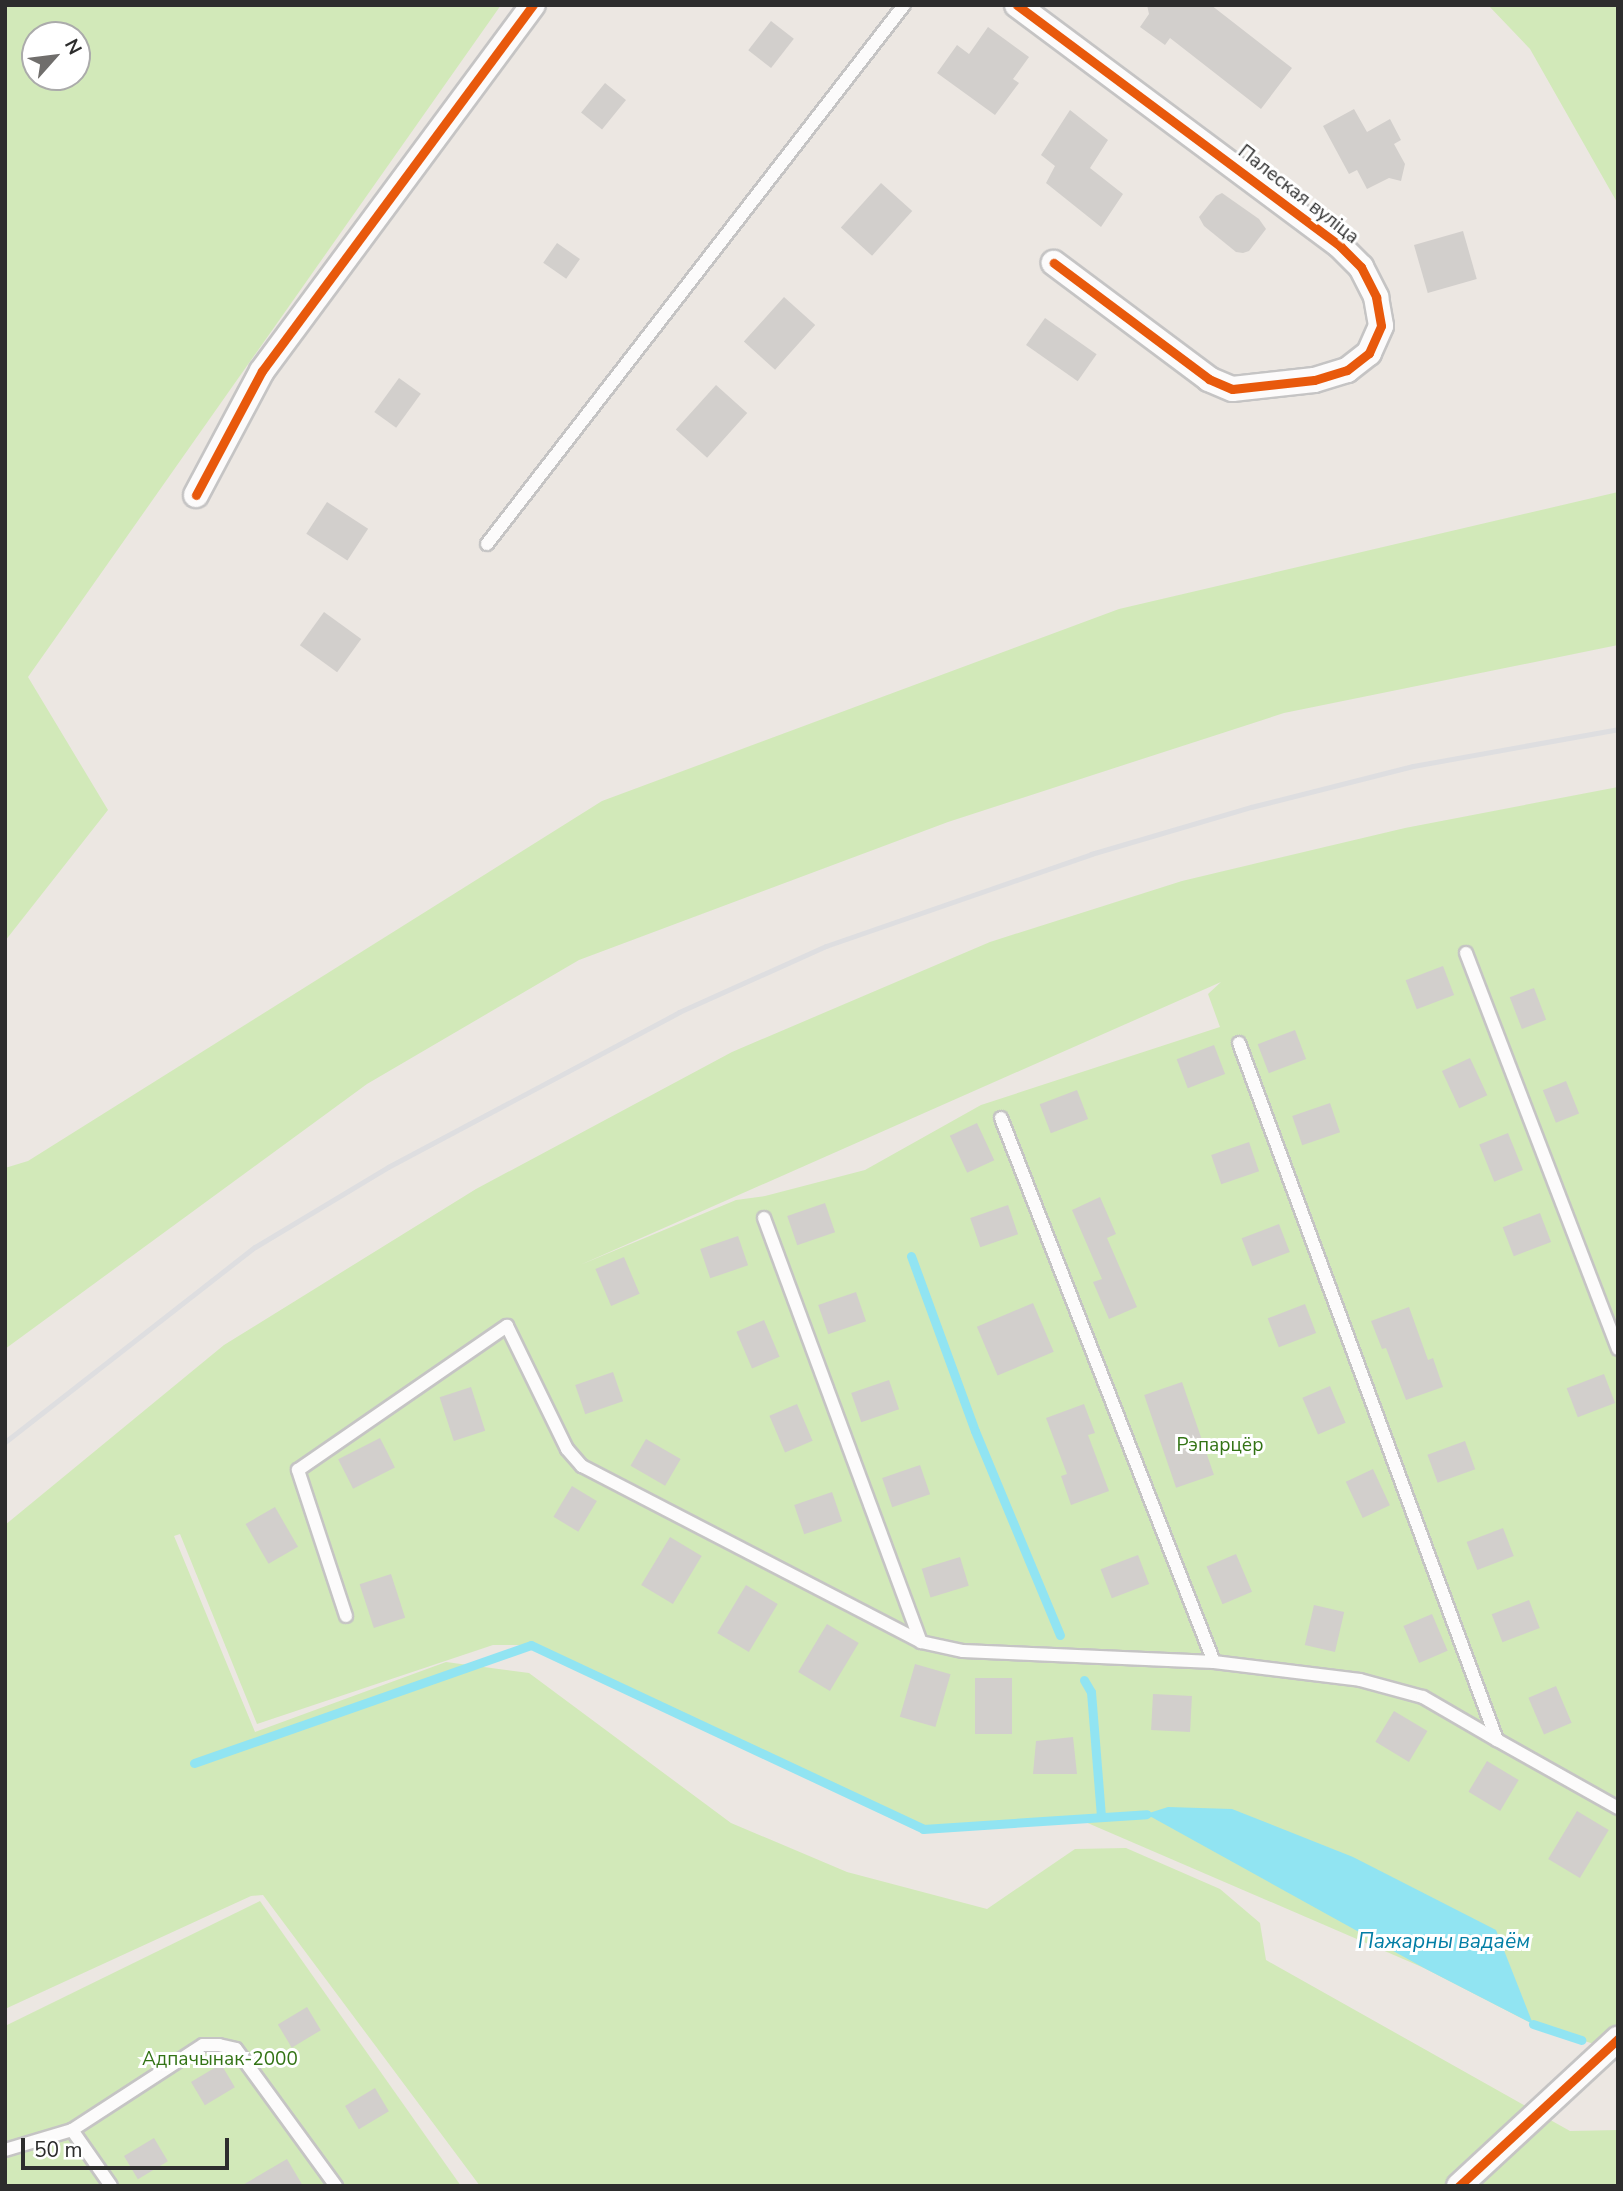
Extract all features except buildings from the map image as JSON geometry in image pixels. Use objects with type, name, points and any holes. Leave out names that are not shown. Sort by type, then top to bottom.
[{"type":"street","points":[[196,495],[262,371],[533,5]]},
{"type":"street","name":"Палеская вуліца","points":[[1017,5],[1340,246],[1361,267],[1376,297],[1381,326],[1370,352],[1347,370],[1314,380],[1233,389],[1209,379],[1054,263]]},
{"type":"street","points":[[1459,2186],[1618,2039]]},
{"type":"lane","points":[[487,544],[904,5]]},
{"type":"lane","points":[[1466,953],[1618,1349]]},
{"type":"lane","points":[[1239,1043],[1497,1741]]},
{"type":"lane","points":[[1001,1118],[1214,1662]]},
{"type":"lane","points":[[764,1218],[921,1642]]},
{"type":"lane","points":[[346,1616],[298,1470],[507,1326],[566,1449],[582,1466],[921,1642],[962,1651],[1214,1662],[1360,1680],[1423,1697],[1618,1808]]},
{"type":"lane","points":[[5,2150],[72,2130],[203,2045],[219,2045],[236,2049],[336,2186]]},
{"type":"lane","points":[[72,2130],[111,2186]]},
{"type":"green space","points":[[5,5],[501,5],[28,677],[108,810],[5,941]]},
{"type":"green space","points":[[1488,5],[1618,5],[1618,204],[1530,49]]},
{"type":"green space","points":[[1618,492],[1618,645],[1284,713],[948,822],[579,960],[367,1084],[5,1349],[5,1168],[28,1161],[602,801],[1119,609]]},
{"type":"green space","name":"Рэпарцёр","points":[[1618,787],[1618,2052],[1533,2024],[1424,1968],[1076,1818],[923,1829],[531,1645],[493,1645],[257,1724],[180,1534],[174,1536],[255,1732],[446,1662],[529,1673],[731,1823],[847,1872],[987,1909],[1075,1849],[1126,1848],[1220,1889],[1260,1923],[1266,1960],[1570,2131],[1618,2130],[1618,2186],[480,2186],[263,1895],[251,1896],[5,2009],[5,1525],[224,1345],[476,1189],[732,1052],[990,942],[1182,881],[1405,828]],"holes":[[[1221,982],[1208,994],[1220,1027],[981,1105],[865,1170],[765,1196],[736,1200],[580,1265]]]},
{"type":"green space","name":"Адпачынак-2000","points":[[260,1901],[461,2186],[5,2186],[5,2026]]},
{"type":"water","name":"Пажарны вадаём","points":[[1168,1807],[1232,1809],[1353,1857],[1496,1930],[1533,2024],[1424,1968],[1146,1814]]},
{"type":"waterway","points":[[911,1256],[975,1431],[1060,1635]]},
{"type":"waterway","points":[[194,1763],[531,1645],[923,1829],[1146,1814]]},
{"type":"waterway","points":[[1084,1680],[1091,1692],[1101,1817]]},
{"type":"waterway","points":[[1533,2024],[1581,2040]]},
{"type":"railway","points":[[5,1442],[255,1247],[388,1167],[679,1012],[826,946],[1091,854],[1251,807],[1413,766],[1618,729]]},
{"type":"cycle path","points":[[196,495],[262,371],[533,5]]},
{"type":"cycle path","points":[[1017,5],[1340,246],[1361,267],[1376,297],[1381,326],[1369,353],[1347,370],[1314,380],[1232,389],[1209,379],[1054,263]]},
{"type":"cycle path","points":[[1459,2186],[1618,2039]]}]
